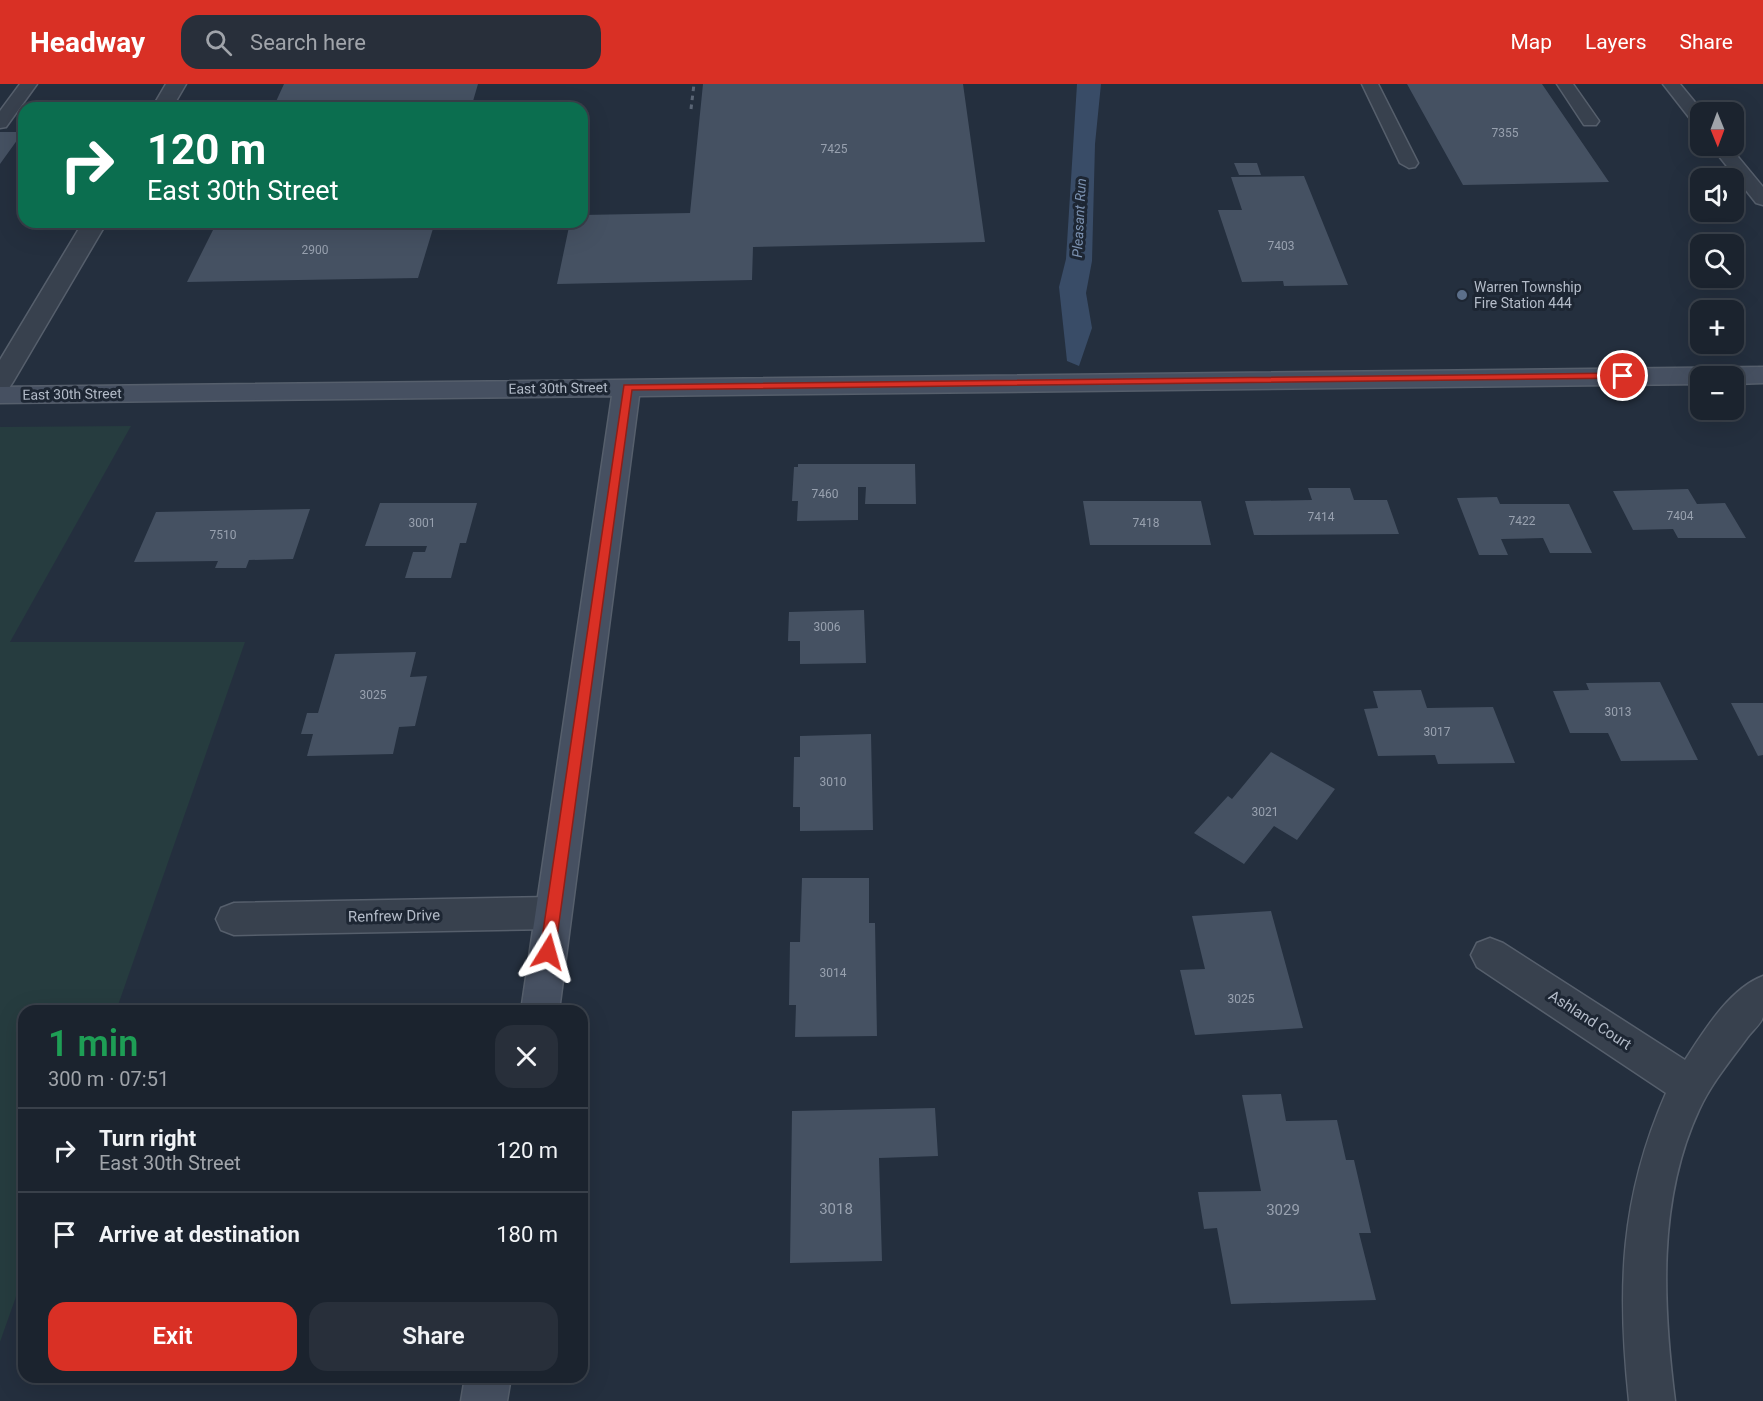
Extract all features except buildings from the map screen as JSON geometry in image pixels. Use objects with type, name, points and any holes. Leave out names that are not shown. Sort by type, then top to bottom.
[{"type":"main road","name":"East 30th Street","points":[[0,395],[1763,375]]},
{"type":"main road","points":[[541,1005],[627,387]]},
{"type":"main road","points":[[484,1401],[487,1383]]},
{"type":"street","points":[[166,102],[176,84]]},
{"type":"street","points":[[0,382],[91,228]]},
{"type":"street","name":"Renfrew Drive","points":[[234,919],[553,913]]},
{"type":"street","name":"Ashland Court","points":[[1490,955],[1690,1086]]},
{"type":"street","points":[[1652,1401],[1644,1300],[1651,1199],[1667,1139],[1690,1086],[1729,1029],[1763,993]]},
{"type":"lane","points":[[0,123],[29,84]]},
{"type":"lane","points":[[1370,84],[1408,163]]},
{"type":"lane","points":[[1565,84],[1590,121]]},
{"type":"lane","points":[[1671,84],[1690,107]]},
{"type":"lane","points":[[1728,156],[1763,199]]},
{"type":"green space","points":[[131,426],[10,642],[245,642],[118,1005],[18,1005],[18,1291],[0,1342],[0,427]]},
{"type":"water","name":"Pleasant Run","points":[[1077,84],[1101,84],[1095,144],[1092,261],[1086,293],[1092,328],[1079,366],[1067,361],[1059,287],[1066,259]]},
{"type":"railway","points":[[691,109],[694,84]]},
{"type":"place","name":"Warren Township Fire Station 444","points":[[1462,295]]},
{"type":"route","points":[[548,952],[627,387],[1623,376]]}]
